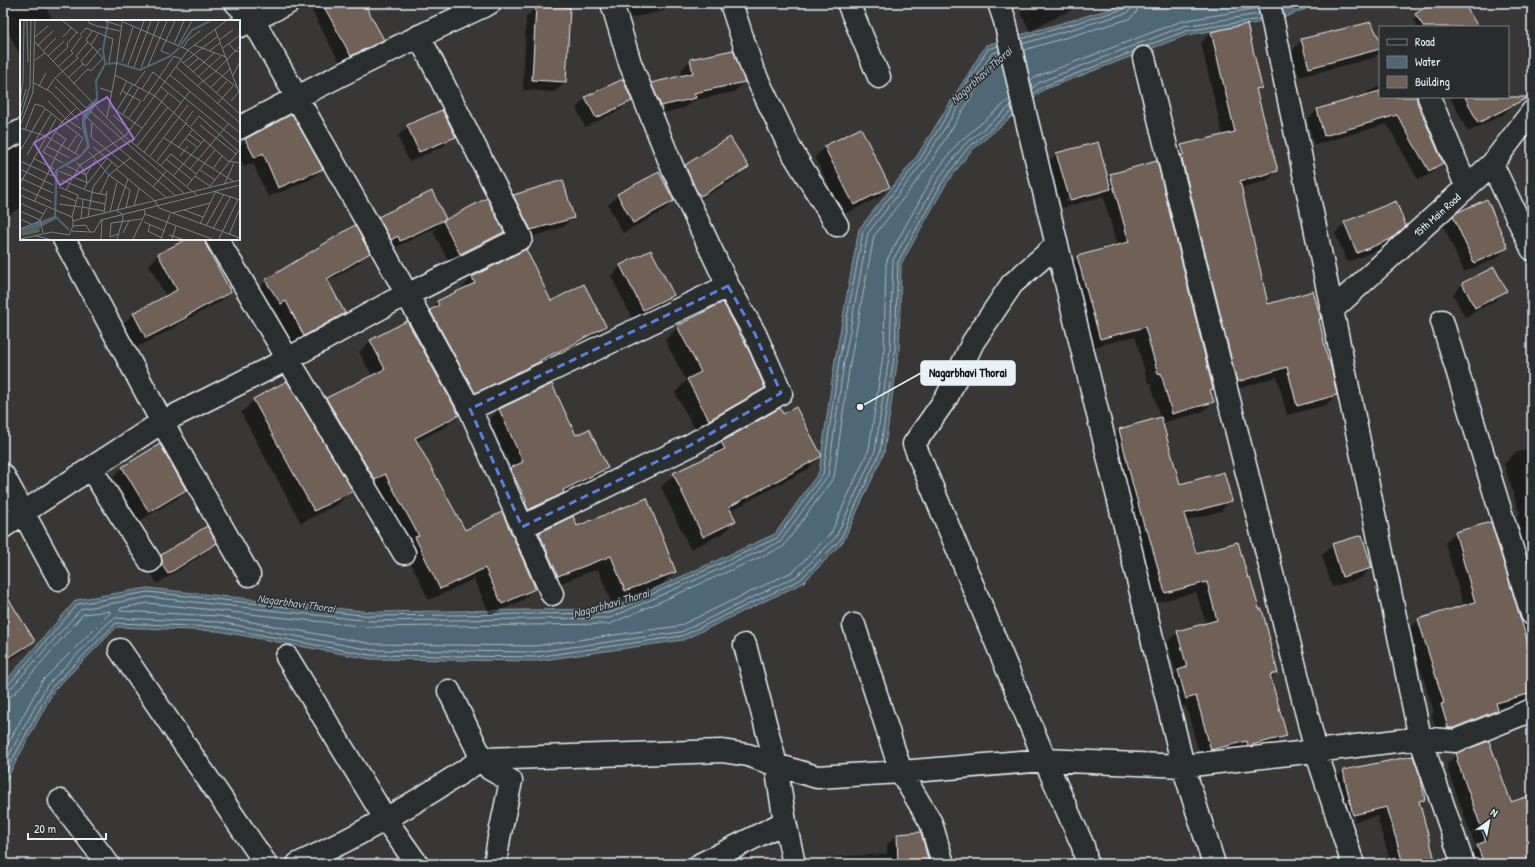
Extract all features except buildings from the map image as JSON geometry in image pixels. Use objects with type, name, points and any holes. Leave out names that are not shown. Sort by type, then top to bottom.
[{"type":"street","points":[[236,3],[246,24],[296,97],[470,409],[552,594]]},
{"type":"street","points":[[246,24],[288,3]]},
{"type":"street","points":[[240,127],[296,97],[419,36],[490,3]]},
{"type":"street","points":[[522,527],[689,446],[781,393],[756,334],[728,286],[673,169],[630,63],[612,3]]},
{"type":"street","points":[[731,3],[752,68],[791,150],[837,225]]},
{"type":"street","points":[[848,3],[879,77]]},
{"type":"street","points":[[1002,12],[1025,113],[1183,766],[1214,864]]},
{"type":"street","points":[[1272,13],[1420,738],[1463,864]]},
{"type":"street","points":[[3,527],[162,422],[288,359],[406,294],[409,294],[520,238],[419,36]]},
{"type":"street","points":[[1144,58],[1316,751],[1354,864]]},
{"type":"street","points":[[1429,98],[1467,188]]},
{"type":"street","name":"15th Main Road","points":[[1332,310],[1492,164],[1532,112]]},
{"type":"street","points":[[3,140],[20,132]]},
{"type":"street","points":[[1492,164],[1532,249]]},
{"type":"street","points":[[65,240],[162,422],[249,575]]},
{"type":"street","points":[[218,240],[404,553]]},
{"type":"street","points":[[1057,245],[1012,284],[973,342],[947,397],[914,444],[1082,846],[1087,864]]},
{"type":"street","points":[[470,409],[728,286]]},
{"type":"street","points":[[1442,321],[1532,614]]},
{"type":"street","points":[[90,469],[150,561]]},
{"type":"street","points":[[3,476],[60,579]]},
{"type":"street","points":[[854,625],[901,772],[931,823],[943,864]]},
{"type":"street","points":[[745,644],[776,765],[785,822],[794,864]]},
{"type":"street","points":[[120,650],[266,864]]},
{"type":"street","points":[[287,658],[386,820],[417,864]]},
{"type":"street","points":[[449,691],[482,759],[490,769],[512,781],[499,838],[496,864]]},
{"type":"street","points":[[298,864],[336,847],[386,820],[433,793],[482,759],[722,751],[748,755],[817,777],[901,772],[1045,760],[1183,766],[1420,738],[1455,741],[1532,710]]},
{"type":"street","points":[[60,801],[108,864]]},
{"type":"street","points":[[701,864],[785,822]]},
{"type":"highlighted area","points":[[728,286],[755,334],[781,393],[689,446],[522,527],[470,409]]},
{"type":"water","name":"Nagarbhavi Thorai","points":[[1131,3],[1320,3],[1280,19],[1187,35],[1043,90],[970,152],[946,184],[901,264],[899,350],[884,453],[843,542],[803,583],[683,640],[536,661],[370,659],[218,631],[117,627],[54,690],[3,786],[3,684],[76,600],[147,588],[371,612],[610,609],[775,534],[819,472],[835,360],[859,229],[917,156],[986,45]]},
{"type":"place","name":"Nagarbhavi Thorai","points":[[860,407]]}]
